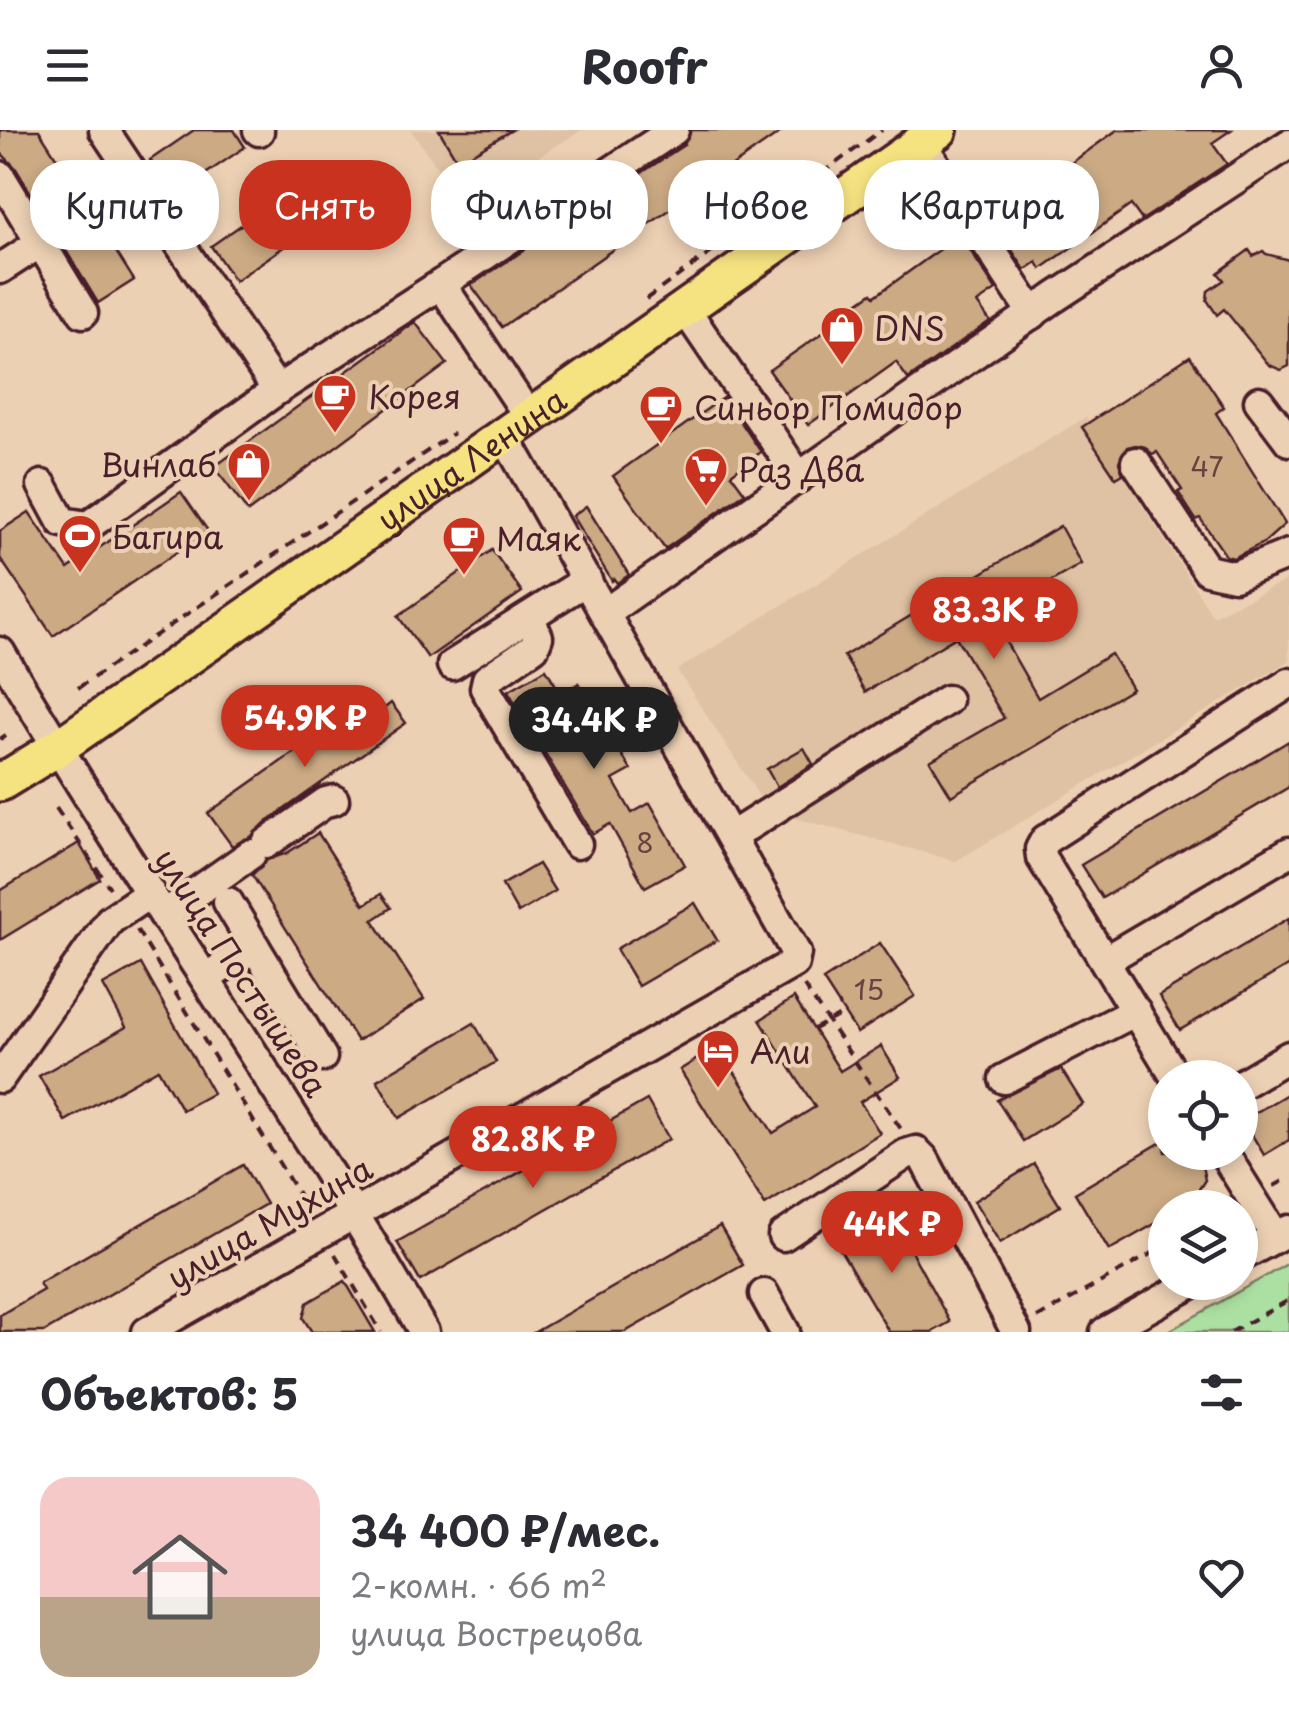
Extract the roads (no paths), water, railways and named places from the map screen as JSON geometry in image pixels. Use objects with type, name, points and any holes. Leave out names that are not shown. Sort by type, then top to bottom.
[{"type":"main road","name":"улица Ленина","points":[[0,783],[57,748],[930,137]]},
{"type":"street","points":[[104,130],[277,390]]},
{"type":"street","points":[[42,486],[62,522],[88,526],[277,390],[674,130]]},
{"type":"street","points":[[930,137],[1033,314]]},
{"type":"street","points":[[606,613],[1033,314],[1289,144]]},
{"type":"street","points":[[0,176],[30,226]]},
{"type":"street","points":[[0,269],[30,250]]},
{"type":"street","points":[[44,250],[83,312]]},
{"type":"street","points":[[440,284],[516,426],[586,580],[732,836],[947,700]]},
{"type":"street","points":[[685,309],[800,476]]},
{"type":"street","points":[[1260,401],[1289,440]]},
{"type":"street","points":[[1136,462],[1207,570],[1234,576],[1289,554]]},
{"type":"street","points":[[452,666],[586,580]]},
{"type":"street","points":[[530,618],[538,637],[534,648],[487,679],[485,688],[577,844]]},
{"type":"street","name":"улица Постышева","points":[[0,652],[57,748],[356,1214],[424,1332]]},
{"type":"street","points":[[1165,1060],[1040,857],[1040,849],[1045,840],[1289,683]]},
{"type":"street","points":[[0,1078],[110,920],[125,910],[157,904],[259,849],[334,800]]},
{"type":"street","name":"улица Мухина","points":[[147,1332],[790,966],[796,953],[732,836]]},
{"type":"street","points":[[1106,960],[1289,852]]},
{"type":"street","points":[[228,902],[322,1057]]},
{"type":"street","points":[[205,978],[255,947]]},
{"type":"street","points":[[1004,1079],[1136,1010]]},
{"type":"street","points":[[1258,1074],[1289,1056]]},
{"type":"street","points":[[784,1236],[906,1154],[916,1152],[924,1159],[1015,1331]]},
{"type":"street","points":[[1236,1170],[1283,1234],[1258,1247]]},
{"type":"street","points":[[764,1294],[785,1332]]},
{"type":"street","points":[[1105,1332],[1162,1300]]},
{"type":"place","name":"DNS","points":[[842,366]]},
{"type":"place","name":"Корея","points":[[335,434]]},
{"type":"place","name":"Синьор Помидор","points":[[661,445]]},
{"type":"place","name":"Винлаб","points":[[249,502]]},
{"type":"place","name":"Раз Два","points":[[706,507]]},
{"type":"place","name":"Багира","points":[[80,574]]},
{"type":"place","name":"Маяк","points":[[464,576]]},
{"type":"place","name":"Али","points":[[718,1089]]}]
